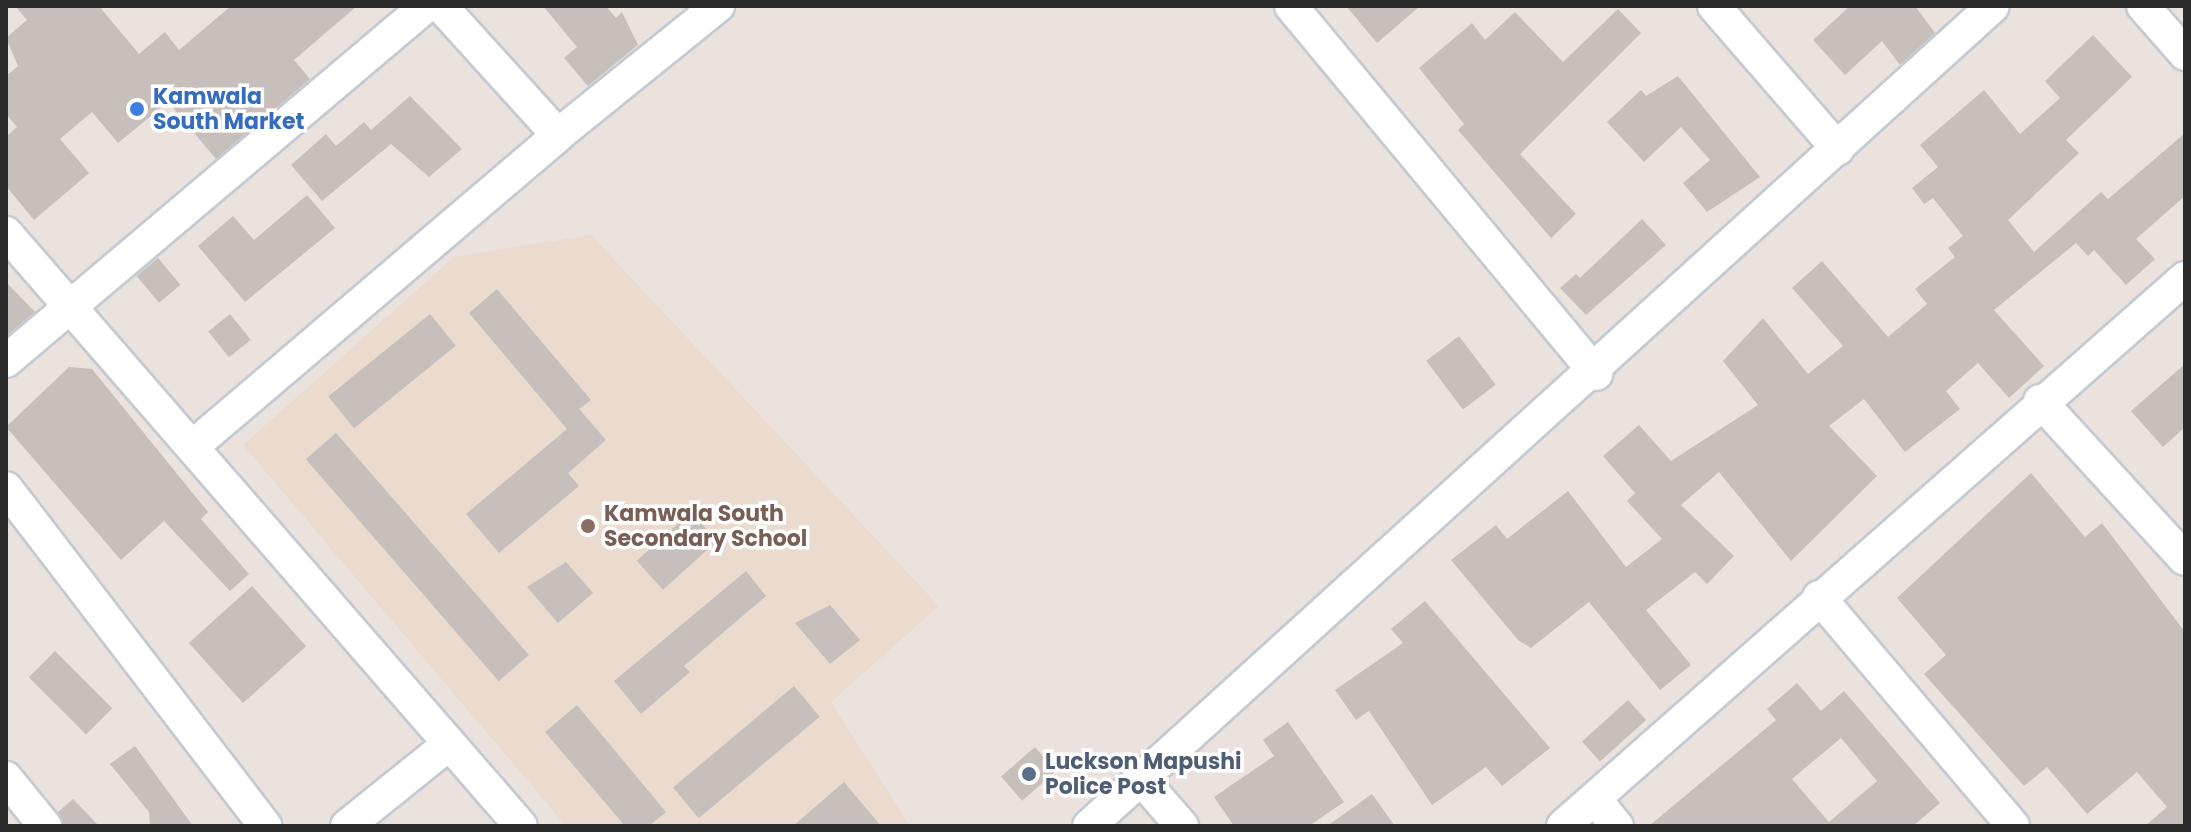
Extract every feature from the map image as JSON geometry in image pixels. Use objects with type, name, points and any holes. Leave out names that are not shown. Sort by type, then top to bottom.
[{"type":"street","points":[[6,361],[68,303],[426,6]]},
{"type":"street","points":[[441,6],[558,135]]},
{"type":"street","points":[[192,447],[558,135],[718,6]]},
{"type":"street","points":[[1291,6],[1596,374]]},
{"type":"street","points":[[1714,6],[1838,149]]},
{"type":"street","points":[[1089,826],[1596,374],[1993,6]]},
{"type":"street","points":[[2143,6],[2185,54]]},
{"type":"street","points":[[6,233],[521,826]]},
{"type":"street","points":[[1563,826],[2040,401],[2185,278]]},
{"type":"street","points":[[2040,401],[2185,559]]},
{"type":"street","points":[[6,488],[265,826]]},
{"type":"street","points":[[1819,597],[2013,826]]},
{"type":"street","points":[[347,826],[449,744]]},
{"type":"street","points":[[6,778],[45,826]]},
{"type":"street","points":[[1142,780],[1182,826]]},
{"type":"street","points":[[1595,799],[1617,826]]},
{"type":"shaded area","name":"Kamwala South Secondary School","points":[[591,235],[939,606],[831,702],[910,826],[566,826],[243,445],[454,257]]},
{"type":"building","name":"Kamwala South Market","points":[[15,6],[99,6],[139,54],[165,32],[179,50],[231,6],[357,6],[294,60],[310,79],[216,159],[168,102],[118,143],[92,112],[60,139],[89,173],[34,220],[6,186],[6,137],[17,127],[6,114],[6,76],[18,66],[6,38],[27,20]]},
{"type":"building","points":[[543,6],[606,6],[616,18],[622,12],[638,45],[588,86],[564,58],[577,47]]},
{"type":"building","points":[[1346,6],[1420,6],[1377,43]]},
{"type":"building","points":[[1850,6],[1915,6],[1935,33],[1900,65],[1882,41],[1845,75],[1813,40]]},
{"type":"building","points":[[1618,9],[1641,33],[1520,154],[1576,214],[1551,238],[1458,130],[1464,124],[1419,68],[1472,23],[1485,40],[1515,12],[1563,62]]},
{"type":"building","points":[[2093,35],[2132,77],[2066,140],[2079,153],[2008,220],[2034,252],[2101,192],[2108,199],[2185,133],[2185,196],[2136,239],[2155,259],[2126,285],[2094,250],[2088,256],[2076,243],[1994,310],[2044,366],[2009,398],[1978,363],[1946,391],[1960,409],[1905,452],[1864,399],[1829,426],[1877,476],[1791,561],[1719,472],[1681,505],[1734,556],[1707,584],[1695,572],[1646,610],[1691,665],[1660,690],[1589,602],[1531,648],[1518,640],[1451,560],[1496,525],[1507,539],[1568,491],[1626,567],[1662,539],[1627,501],[1635,493],[1603,456],[1639,425],[1671,461],[1758,405],[1723,361],[1763,318],[1808,374],[1843,346],[1792,288],[1822,261],[1888,337],[1927,304],[1915,289],[1955,257],[1948,248],[1963,236],[1933,198],[1924,204],[1912,188],[1938,167],[1920,145],[1984,90],[2020,134],[2060,98],[2045,81]]},
{"type":"building","points":[[1678,76],[1760,177],[1707,212],[1683,183],[1710,160],[1681,127],[1644,162],[1607,122],[1641,90],[1646,96]]},
{"type":"building","points":[[410,96],[462,149],[429,177],[391,144],[322,201],[291,165],[326,134],[336,146],[364,122],[371,130]]},
{"type":"building","points":[[307,195],[335,228],[245,302],[198,246],[233,216],[254,240]]},
{"type":"building","points":[[1642,219],[1666,245],[1586,315],[1560,288],[1576,274],[1580,278]]},
{"type":"building","points":[[158,258],[180,285],[159,303],[137,276]]},
{"type":"building","points":[[6,282],[35,312],[6,336]]},
{"type":"building","points":[[497,289],[591,400],[579,409],[606,440],[568,473],[579,486],[499,553],[466,514],[567,429],[469,313]]},
{"type":"building","points":[[230,314],[251,340],[229,357],[208,332]]},
{"type":"building","points":[[430,314],[456,346],[354,428],[328,396]]},
{"type":"building","points":[[1459,336],[1496,385],[1463,409],[1426,361]]},
{"type":"building","points":[[2185,364],[2185,427],[2163,447],[2131,411]]},
{"type":"building","points":[[69,367],[92,369],[208,512],[201,519],[249,574],[230,591],[164,521],[121,560],[6,427]]},
{"type":"building","points":[[336,433],[529,655],[499,681],[306,459]]},
{"type":"building","points":[[2031,473],[2085,537],[2102,523],[2185,632],[2185,826],[2145,826],[2167,807],[2137,772],[2087,814],[2047,767],[2024,786],[1924,674],[1946,655],[1897,598]]},
{"type":"building","points":[[691,512],[717,541],[663,590],[637,561]]},
{"type":"building","points":[[566,562],[593,593],[558,623],[527,587]]},
{"type":"building","points":[[746,571],[766,596],[684,666],[690,672],[641,714],[614,681]]},
{"type":"building","points":[[252,586],[306,646],[243,703],[189,643]]},
{"type":"building","points":[[1425,601],[1550,748],[1502,786],[1486,767],[1432,805],[1369,711],[1356,720],[1335,690],[1403,643],[1391,629]]},
{"type":"building","points":[[830,605],[860,640],[830,664],[795,623]]},
{"type":"building","points":[[55,651],[112,708],[86,734],[29,677]]},
{"type":"building","points":[[1797,683],[1821,711],[1844,691],[1940,803],[1913,826],[1649,826],[1776,720],[1767,709]],"holes":[[[1841,738],[1877,781],[1829,822],[1792,779]]]},
{"type":"building","points":[[794,686],[820,717],[699,818],[673,788]]},
{"type":"building","points":[[1628,700],[1646,720],[1600,762],[1582,741]]},
{"type":"building","points":[[577,705],[666,812],[649,826],[625,826],[545,732]]},
{"type":"building","points":[[1288,722],[1344,802],[1309,826],[1234,826],[1214,797],[1274,756],[1263,740]]},
{"type":"building","points":[[135,746],[193,826],[150,826],[149,812],[110,764]]},
{"type":"building","name":"Luckson Mapushi Police Post","points":[[1035,747],[1056,771],[1022,801],[1001,777]]},
{"type":"building","points":[[844,782],[881,826],[793,826]]},
{"type":"building","points":[[1372,794],[1395,826],[1327,826]]},
{"type":"building","points":[[73,799],[99,826],[64,826],[58,812]]},
{"type":"place","name":"Kamwala South Market","points":[[137,109]]},
{"type":"place","name":"Kamwala South Secondary School","points":[[588,526]]},
{"type":"place","name":"Luckson Mapushi Police Post","points":[[1029,774]]}]
